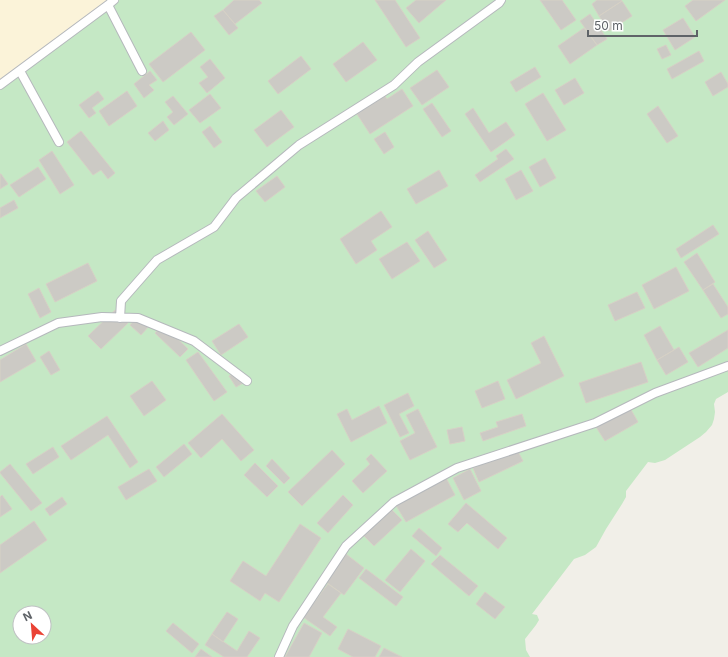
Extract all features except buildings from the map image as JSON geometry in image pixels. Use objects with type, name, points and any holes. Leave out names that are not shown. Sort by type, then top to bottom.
[{"type":"lane","points":[[120,318],[121,301],[157,260],[214,227],[236,198],[299,145],[394,85],[418,62],[499,3],[501,0]]},
{"type":"lane","points":[[0,85],[111,3],[142,71]]},
{"type":"lane","points":[[20,71],[59,142]]},
{"type":"lane","points":[[0,351],[58,323],[102,317],[138,318],[194,342],[247,380]]},
{"type":"lane","points":[[279,657],[293,626],[346,546],[394,502],[457,468],[595,422],[655,393],[728,366]]},
{"type":"green space","points":[[107,0],[728,0],[728,392],[716,399],[714,404],[714,419],[712,425],[706,432],[665,460],[655,463],[648,462],[626,491],[626,497],[596,547],[585,555],[574,559],[532,614],[537,615],[539,620],[525,639],[526,650],[530,657],[0,657],[0,82]]},
{"type":"sand","points":[[0,0],[107,0],[0,82]]}]
